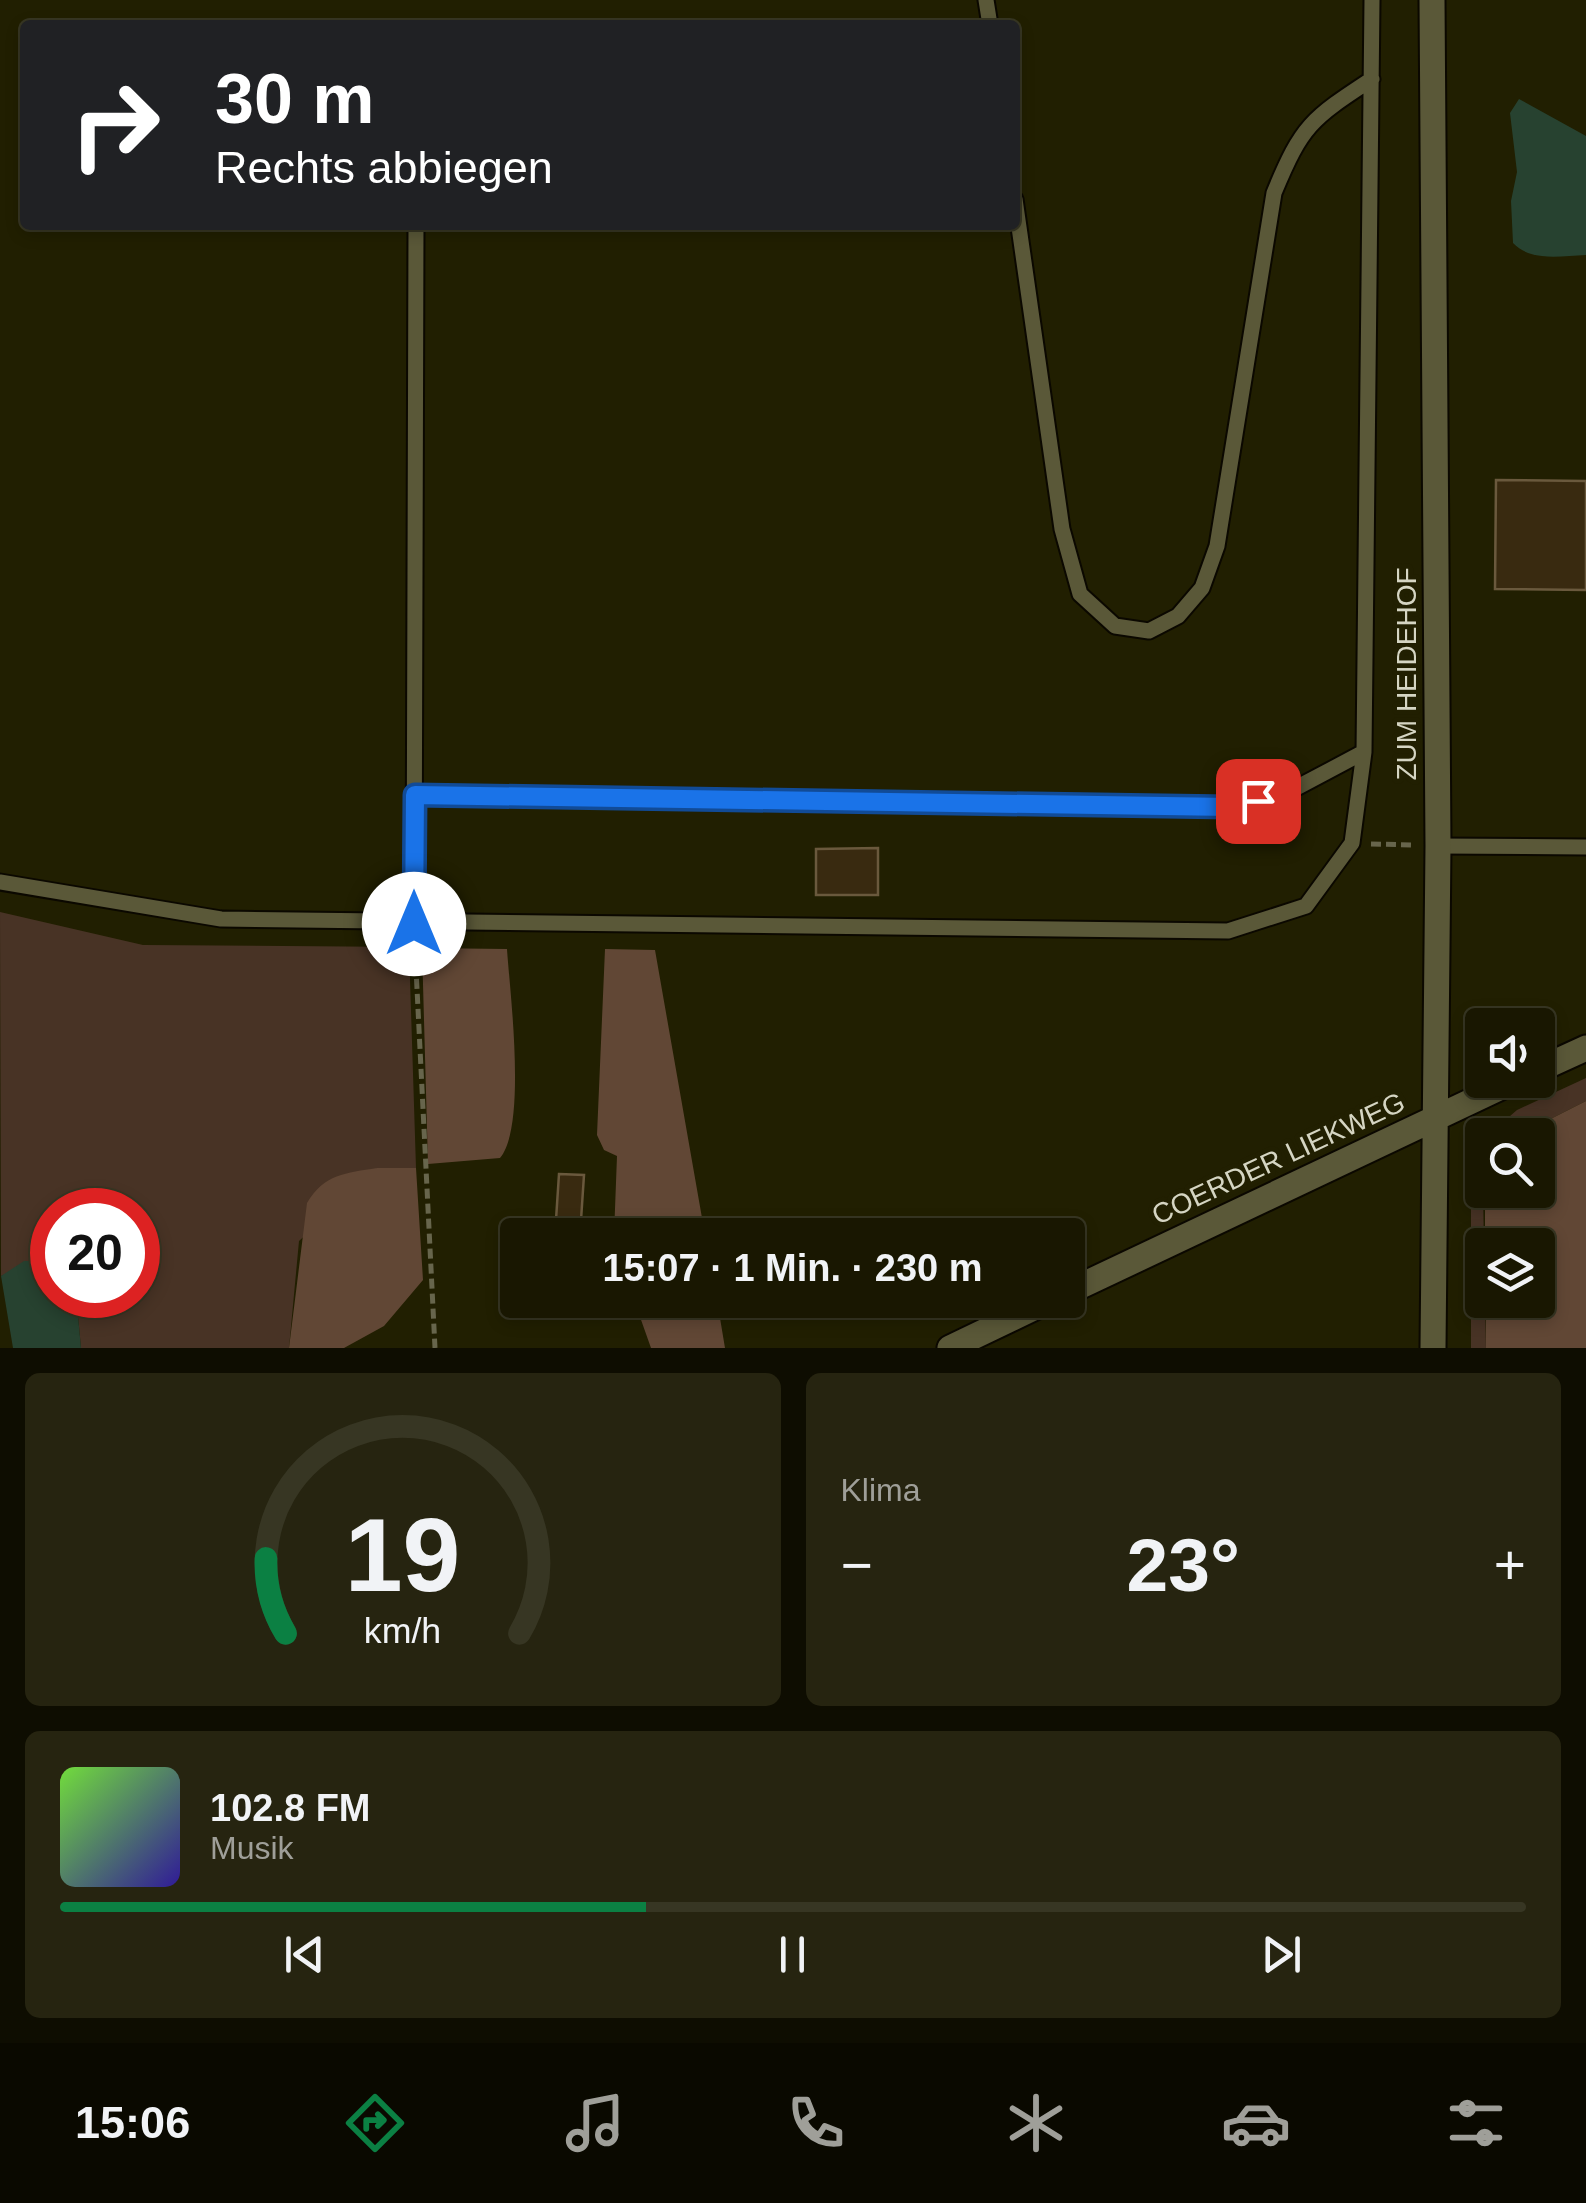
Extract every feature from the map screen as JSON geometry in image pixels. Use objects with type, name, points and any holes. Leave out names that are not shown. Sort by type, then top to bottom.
[{"type":"street","name":"ZUM HEIDEHOF","points":[[1432,0],[1438,846],[1433,1348]]},
{"type":"street","points":[[1555,1062],[1586,1048]]},
{"type":"street","name":"COERDER LIEKWEG","points":[[1085,1284],[1476,1098]]},
{"type":"street","points":[[950,1348],[1012,1318]]},
{"type":"lane","points":[[0,882],[221,919],[414,924],[1228,931],[1306,906],[1352,844],[1364,752],[1372,0]]},
{"type":"lane","points":[[1020,230],[1062,529],[1080,594],[1115,626],[1149,630],[1178,616],[1202,588],[1216,546],[1274,193],[1290,152],[1313,118],[1372,79]]},
{"type":"lane","points":[[414,924],[416,230]]},
{"type":"lane","points":[[415,795],[1230,807],[1296,788],[1364,752]]},
{"type":"lane","points":[[1438,846],[1584,846]]},
{"type":"path","points":[[1352,844],[1438,846]]},
{"type":"path","points":[[416,949],[435,1348]]},
{"type":"shaded area","points":[[1519,99],[1586,136],[1586,255],[1537,255],[1513,243],[1511,201],[1517,172],[1510,113]]},
{"type":"shaded area","points":[[0,912],[143,945],[409,947],[416,1168],[377,1168],[299,1241],[289,1348],[81,1348],[78,1318],[160,1318],[160,1188],[30,1188],[30,1265],[1,1276]]},
{"type":"shaded area","points":[[422,948],[507,949],[515,1089],[508,1142],[500,1158],[428,1164]]},
{"type":"shaded area","points":[[605,949],[655,950],[702,1218],[615,1218],[617,1156],[604,1150],[597,1135]]},
{"type":"shaded area","points":[[1586,1078],[1586,1101],[1552,1118],[1508,1118],[1543,1098],[1555,1098],[1555,1092]]},
{"type":"shaded area","points":[[1586,1101],[1586,1348],[1486,1348],[1486,1318],[1555,1318],[1555,1228],[1485,1228],[1485,1208],[1555,1208],[1552,1118]]},
{"type":"shaded area","points":[[377,1168],[416,1168],[423,1280],[384,1326],[344,1348],[289,1348],[307,1203],[328,1180]]},
{"type":"shaded area","points":[[1471,1208],[1483,1208],[1484,1228],[1471,1228]]},
{"type":"shaded area","points":[[30,1261],[30,1318],[78,1318],[81,1348],[13,1348],[1,1276]]},
{"type":"shaded area","points":[[640,1318],[720,1318],[725,1348],[651,1348]]},
{"type":"shaded area","points":[[1471,1318],[1485,1318],[1486,1348],[1471,1348]]},
{"type":"building","points":[[1496,480],[1586,481],[1586,590],[1495,589]]},
{"type":"building","points":[[878,848],[878,895],[816,895],[816,849]]},
{"type":"building","points":[[559,1174],[584,1175],[581,1218],[556,1218]]},
{"type":"route","points":[[414,924],[415,795],[1230,807],[1258,801]]}]
